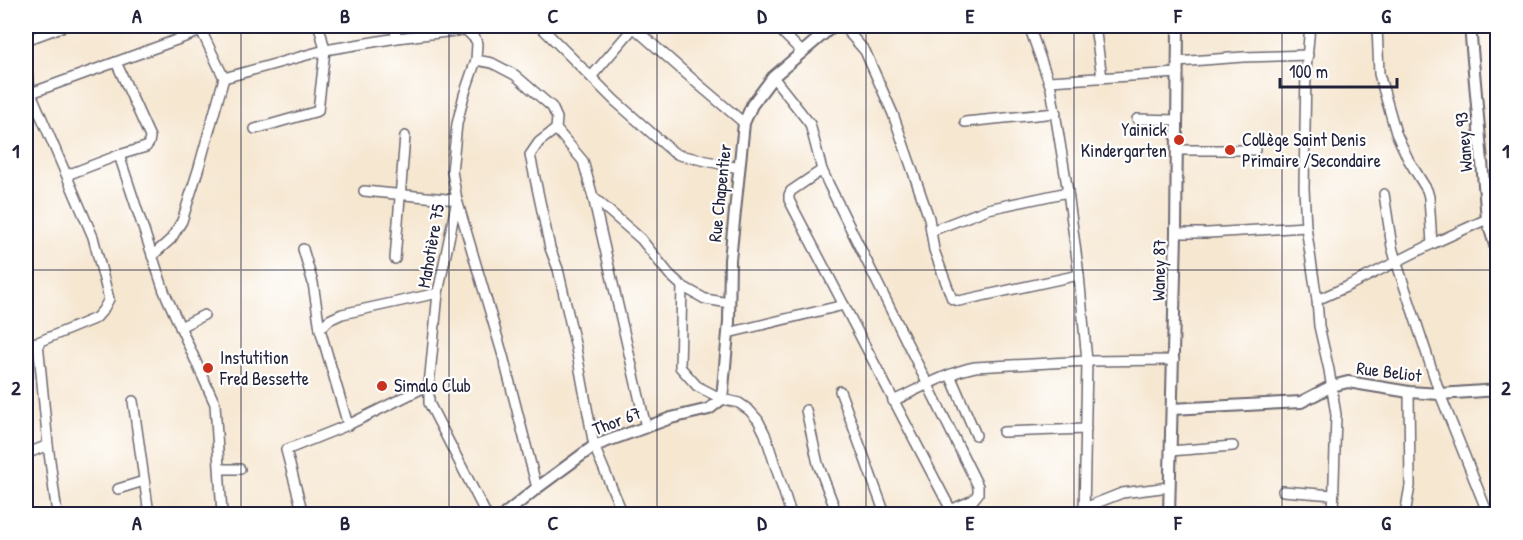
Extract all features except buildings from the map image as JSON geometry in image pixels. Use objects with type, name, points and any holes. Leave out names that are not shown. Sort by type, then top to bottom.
[{"type":"street","points":[[26,40],[64,26]]},
{"type":"street","points":[[255,129],[318,111],[325,50],[319,26]]},
{"type":"street","points":[[394,26],[397,38]]},
{"type":"street","points":[[540,26],[614,100],[673,152],[739,168]]},
{"type":"street","points":[[591,77],[633,26],[744,123]]},
{"type":"street","points":[[776,26],[802,52]]},
{"type":"street","name":"Rue Chapentier","points":[[722,399],[728,333],[730,260],[744,123],[752,105],[773,77],[833,26]]},
{"type":"street","points":[[843,26],[865,51],[893,114],[929,218],[934,250],[952,298],[959,301],[1079,275]]},
{"type":"street","points":[[1029,26],[1049,81],[1056,112],[1079,275],[1087,361],[1084,511]]},
{"type":"street","points":[[1095,26],[1102,78]]},
{"type":"street","name":"Waney 87","points":[[1169,514],[1174,360],[1178,26]]},
{"type":"street","points":[[1310,26],[1306,70],[1304,188],[1306,227],[1319,326],[1336,415],[1333,514]]},
{"type":"street","points":[[1377,26],[1382,83],[1396,133],[1408,159],[1427,190],[1432,244]]},
{"type":"street","name":"Waney 93","points":[[1470,26],[1497,255]]},
{"type":"street","points":[[31,93],[200,28],[224,78],[182,221],[171,239],[152,256]]},
{"type":"street","points":[[224,78],[325,50],[397,38],[467,31],[476,40],[476,60],[492,63],[515,75],[552,107],[557,118],[556,129],[583,160],[646,427]]},
{"type":"street","points":[[1049,81],[1102,78],[1243,57],[1308,55]]},
{"type":"street","name":"Mahotière 75","points":[[476,60],[457,124],[452,171],[456,200],[438,293],[429,403],[486,514]]},
{"type":"street","points":[[67,175],[146,147],[149,143],[150,137],[116,62]]},
{"type":"street","points":[[26,68],[31,93],[93,237],[109,299],[96,318],[38,342],[26,344]]},
{"type":"street","points":[[773,77],[810,124],[822,170],[979,490],[973,500],[946,512],[893,401],[789,200],[791,190],[822,170]]},
{"type":"street","points":[[965,122],[1056,112]]},
{"type":"street","points":[[1137,119],[1177,120]]},
{"type":"street","points":[[556,129],[539,142],[530,155],[550,248],[558,269],[576,348],[594,446],[623,514]]},
{"type":"street","points":[[394,259],[405,136]]},
{"type":"street","points":[[1177,150],[1255,150]]},
{"type":"street","points":[[119,155],[164,291],[215,404],[222,514]]},
{"type":"street","points":[[364,191],[456,200],[503,356],[537,488]]},
{"type":"street","points":[[931,231],[988,209],[1068,192]]},
{"type":"street","points":[[1384,194],[1396,261],[1440,394],[1488,514]]},
{"type":"street","points":[[593,197],[641,239],[669,274],[682,286],[705,300],[729,303]]},
{"type":"street","points":[[1317,300],[1492,217]]},
{"type":"street","points":[[1176,233],[1306,227]]},
{"type":"street","points":[[303,249],[313,283],[320,329],[348,425]]},
{"type":"street","points":[[682,286],[680,367],[697,386],[722,399],[739,403],[758,420],[765,434],[791,514]]},
{"type":"street","points":[[320,329],[329,320],[342,314],[438,293]]},
{"type":"street","points":[[728,333],[844,305]]},
{"type":"street","points":[[180,327],[204,315]]},
{"type":"street","points":[[38,342],[57,514]]},
{"type":"street","points":[[893,401],[950,375],[975,367],[1087,361],[1174,360]]},
{"type":"street","points":[[950,375],[976,435]]},
{"type":"street","name":"Rue Beliot","points":[[1172,409],[1301,402],[1332,386],[1348,382],[1409,392],[1440,394],[1497,390]]},
{"type":"street","points":[[303,514],[286,450],[348,425],[429,385]]},
{"type":"street","points":[[840,392],[885,514]]},
{"type":"street","points":[[1405,514],[1410,486],[1409,392]]},
{"type":"street","name":"Thor 67","points":[[505,514],[594,446],[671,418],[709,409],[722,399]]},
{"type":"street","points":[[133,401],[148,514]]},
{"type":"street","points":[[806,410],[818,464],[837,514]]},
{"type":"street","points":[[1004,432],[1086,429]]},
{"type":"street","points":[[26,454],[48,445]]},
{"type":"street","points":[[1170,451],[1233,446]]},
{"type":"street","points":[[219,470],[240,469]]},
{"type":"street","points":[[118,489],[144,481]]},
{"type":"street","points":[[1069,514],[1084,511],[1122,493],[1169,487]]},
{"type":"street","points":[[1283,491],[1332,495]]},
{"type":"place","name":"Yainick Kindergarten","points":[[1179,140]]},
{"type":"place","name":"Collège Saint Denis Primaire /Secondaire","points":[[1230,150]]},
{"type":"place","name":"Instutition Fred Bessette","points":[[208,368]]},
{"type":"place","name":"Simalo Club","points":[[382,386]]}]
